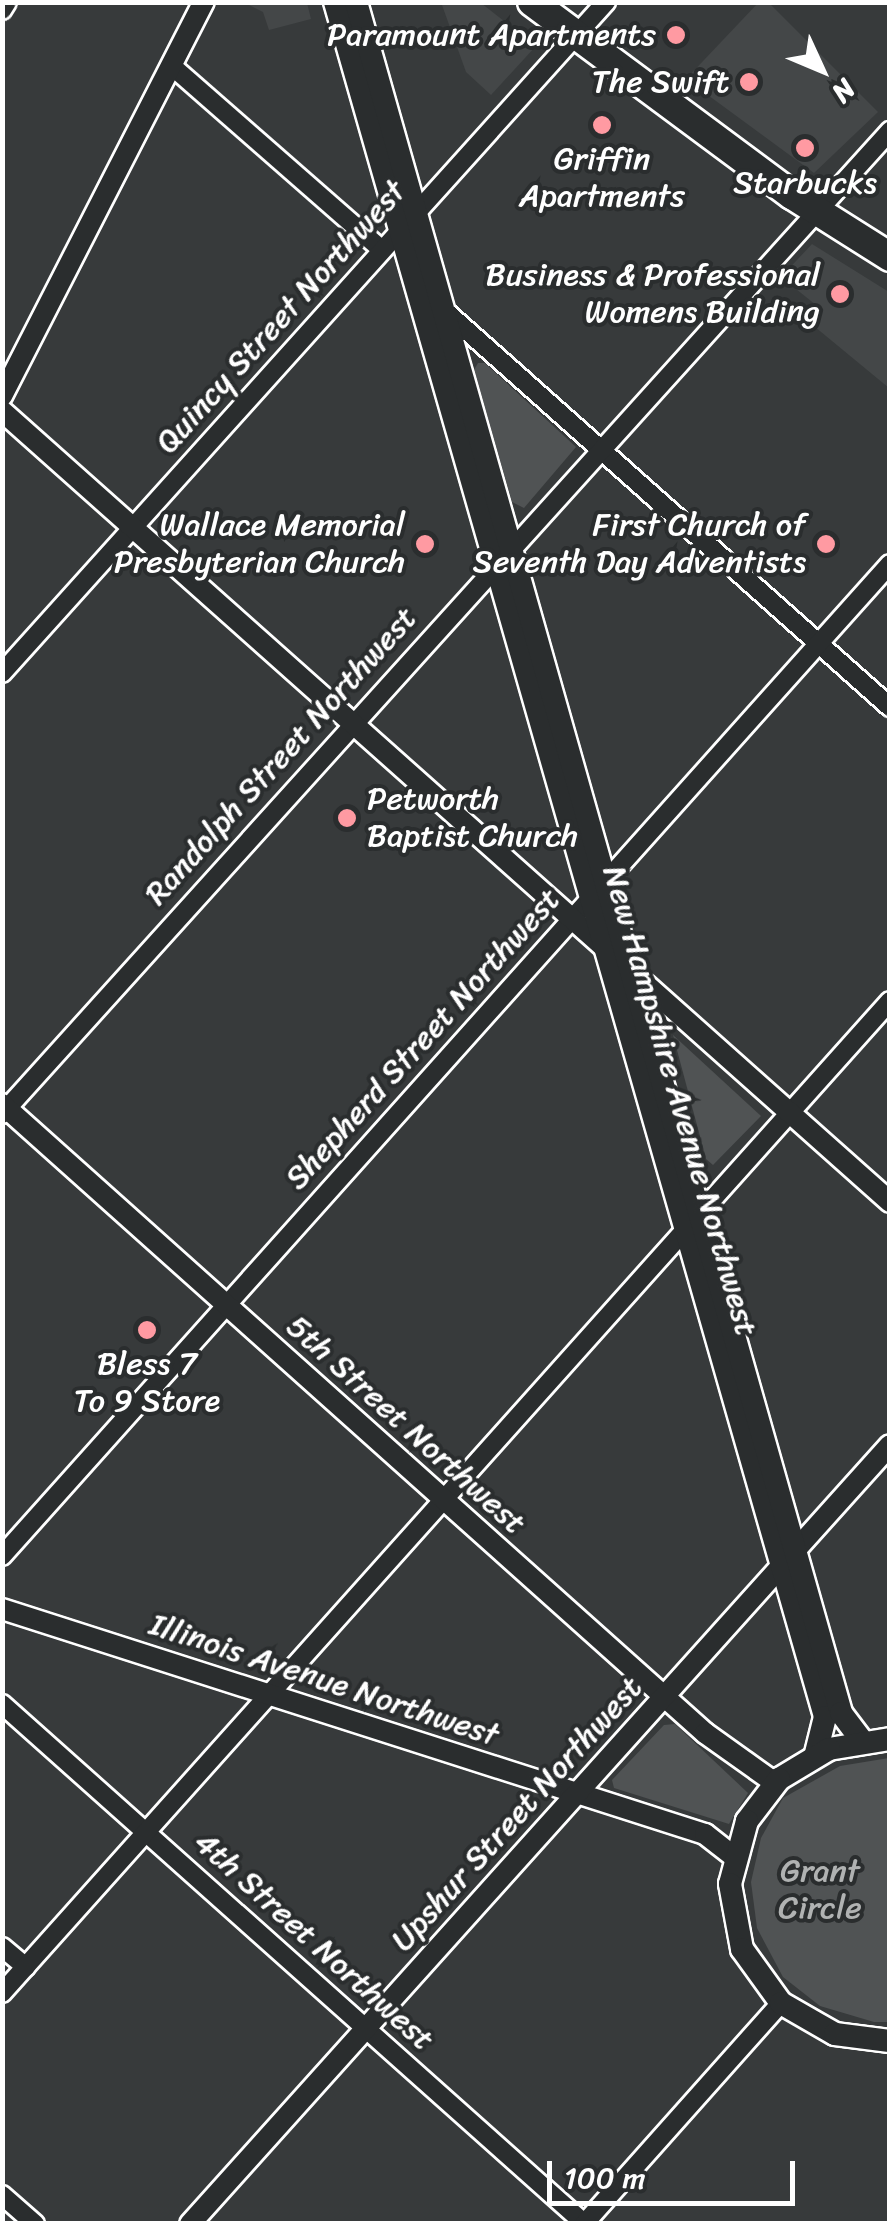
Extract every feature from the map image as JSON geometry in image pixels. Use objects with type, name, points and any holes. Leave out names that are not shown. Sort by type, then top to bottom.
[{"type":"highway","points":[[532,2],[815,210],[890,257]]},
{"type":"main road","name":"New Hampshire Avenue Northwest","points":[[335,2],[683,1236],[824,1717],[816,1754]]},
{"type":"main road","name":"New Hampshire Avenue Northwest","points":[[356,2],[842,1713],[860,1740]]},
{"type":"main road","points":[[890,1740],[860,1740],[816,1754],[775,1783],[747,1821],[734,1857],[730,1897],[737,1937],[754,1973],[780,2004],[835,2034],[890,2041]]},
{"type":"street","points":[[2,10],[7,2]]},
{"type":"street","points":[[2,396],[204,2]]},
{"type":"street","name":"Quincy Street Northwest","points":[[2,673],[606,2]]},
{"type":"street","points":[[173,67],[381,249]]},
{"type":"street","name":"Randolph Street Northwest","points":[[4,1108],[512,542],[890,131]]},
{"type":"street","points":[[446,311],[890,707]]},
{"type":"street","points":[[2,411],[890,1202]]},
{"type":"street","name":"Shepherd Street Northwest","points":[[2,1556],[890,564]]},
{"type":"street","points":[[2,1993],[890,1001]]},
{"type":"street","name":"5th Street Northwest","points":[[4,1108],[663,1696],[746,1768],[775,1783]]},
{"type":"street","name":"Upshur Street Northwest","points":[[190,2224],[890,1444]]},
{"type":"street","name":"Illinois Avenue Northwest","points":[[2,1608],[705,1834],[734,1857]]},
{"type":"street","name":"4th Street Northwest","points":[[2,1704],[585,2223]]},
{"type":"street","points":[[2,1946],[26,1967]]},
{"type":"street","points":[[585,2223],[780,2004]]},
{"type":"street","points":[[2,2195],[35,2224]]},
{"type":"shaded area","points":[[245,3],[307,3],[311,19],[269,30],[263,12]]},
{"type":"shaded area","points":[[481,3],[536,46],[491,95],[466,72],[442,5]]},
{"type":"shaded area","name":"The Swift","points":[[758,3],[769,3],[878,112],[814,173],[686,79]]},
{"type":"shaded area","points":[[812,244],[889,292],[889,388],[809,322],[816,305],[781,277]]},
{"type":"green space","points":[[478,363],[485,363],[576,447],[524,508],[512,502],[474,370]]},
{"type":"green space","points":[[673,1035],[761,1116],[713,1165],[706,1159]]},
{"type":"green space","points":[[675,1724],[748,1793],[729,1824],[614,1788],[612,1780],[664,1725]]},
{"type":"green space","name":"Grant Circle","points":[[889,1758],[889,2022],[874,2022],[820,2006],[783,1977],[757,1928],[751,1882],[761,1838],[783,1798],[840,1766]]},
{"type":"place","name":"Paramount Apartments","points":[[676,35]]},
{"type":"place","name":"The Swift","points":[[749,82]]},
{"type":"place","name":"Griffin Apartments","points":[[602,125]]},
{"type":"place","name":"Starbucks","points":[[805,148]]},
{"type":"place","name":"Business & Professional Womens Building","points":[[840,294]]},
{"type":"place","name":"Wallace Memorial Presbyterian Church","points":[[425,544]]},
{"type":"place","name":"First Church of Seventh Day Adventists","points":[[826,544]]},
{"type":"place","name":"Petworth Baptist Church","points":[[347,818]]},
{"type":"place","name":"Bless 7 To 9 Store","points":[[147,1330]]}]
